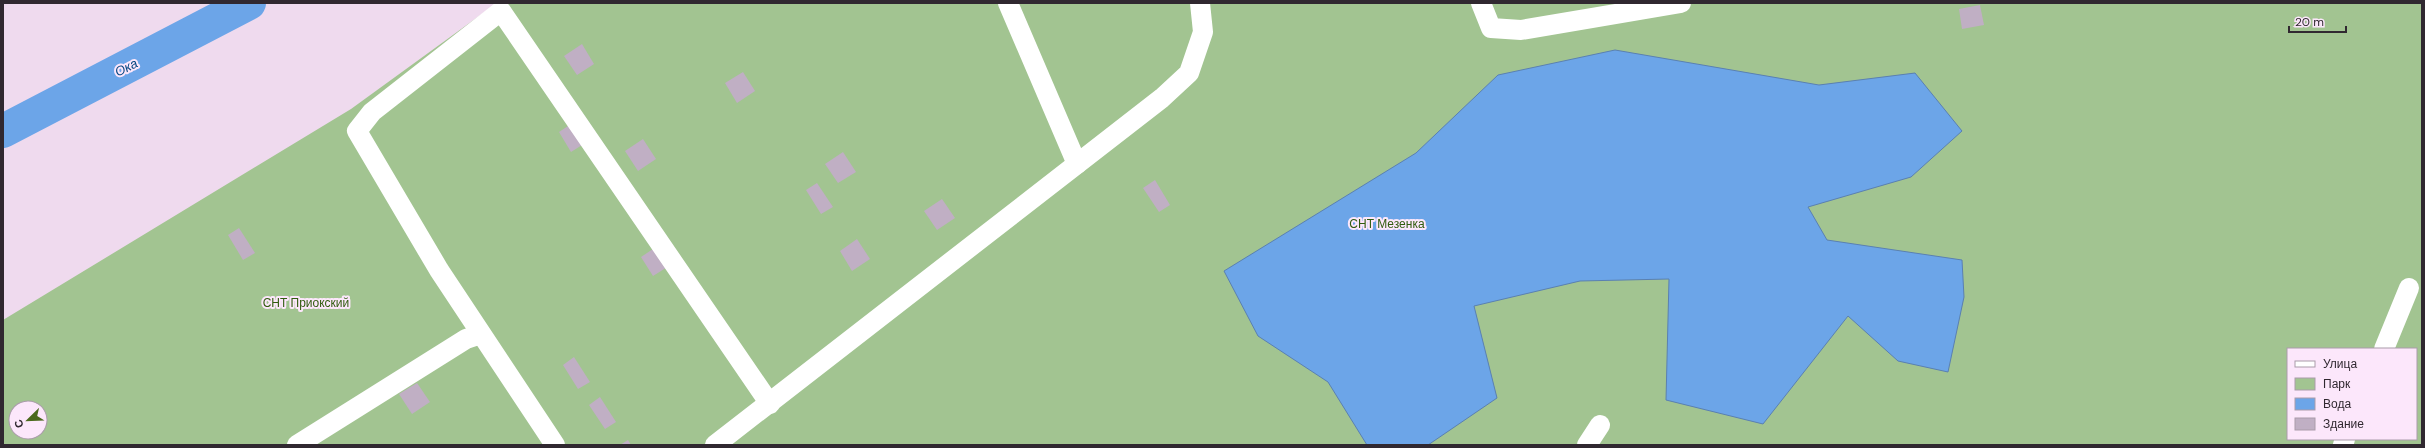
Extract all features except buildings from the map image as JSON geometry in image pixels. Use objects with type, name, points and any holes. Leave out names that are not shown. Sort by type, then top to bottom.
[{"type":"street","points":[[1008,3],[1077,164]]},
{"type":"street","points":[[715,445],[770,404],[1162,98],[1189,73],[1203,32],[1200,3]]},
{"type":"street","points":[[1481,3],[1491,28],[1521,30],[1681,3]]},
{"type":"street","points":[[555,445],[439,270],[357,131],[372,112],[507,7],[770,404]]},
{"type":"street","points":[[2384,348],[2409,288]]},
{"type":"street","points":[[297,445],[466,339],[481,334]]},
{"type":"street","points":[[1587,445],[1600,425]]},
{"type":"green space","name":"СНТ Мезенка","points":[[497,3],[2422,3],[2422,445],[3,445],[3,320],[351,109]]},
{"type":"water","points":[[1615,50],[1819,85],[1915,73],[1962,131],[1911,177],[1808,207],[1827,240],[1962,260],[1964,297],[1948,372],[1898,361],[1848,316],[1763,424],[1666,400],[1669,279],[1580,281],[1474,306],[1497,398],[1428,445],[1367,445],[1328,382],[1258,336],[1224,271],[1416,153],[1498,75]]},
{"type":"waterway","name":"Ока","points":[[3,131],[249,3]]},
{"type":"park label","name":"СНТ Приокский","points":[[306,303]]}]
